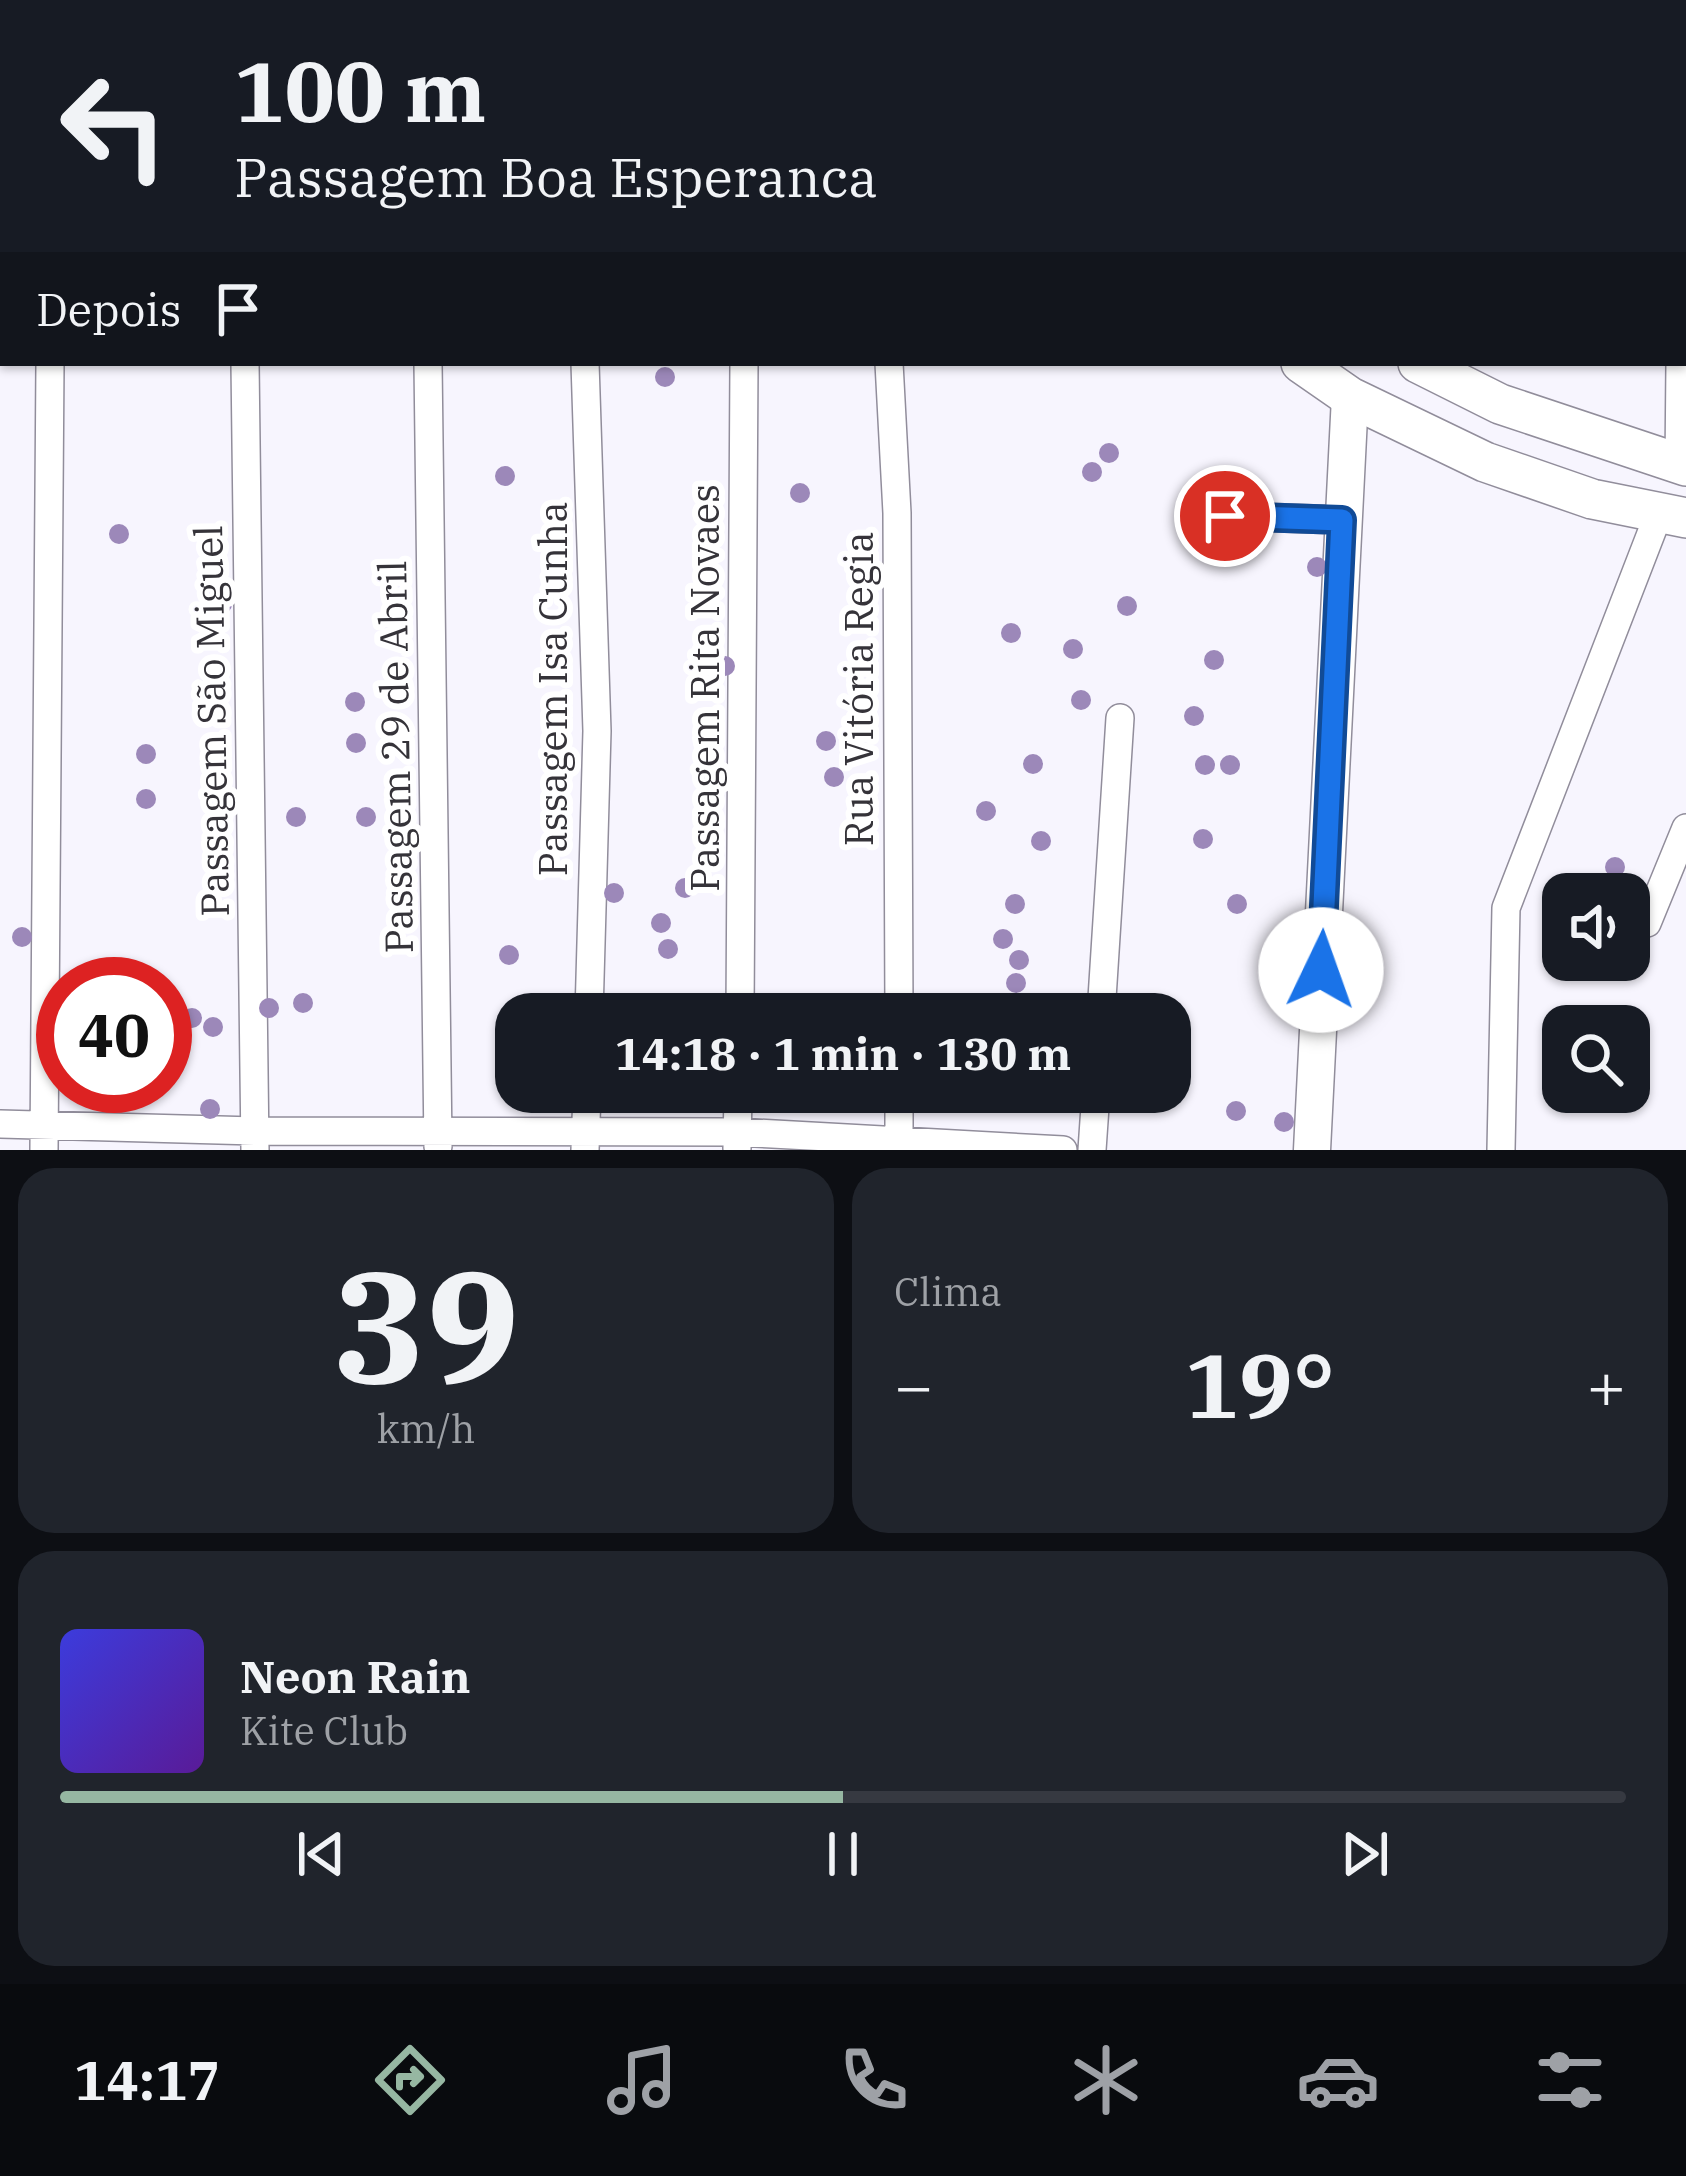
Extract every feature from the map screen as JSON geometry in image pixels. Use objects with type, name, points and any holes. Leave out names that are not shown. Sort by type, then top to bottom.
[{"type":"main road","points":[[1305,366],[1350,397],[1485,462],[1592,499],[1672,515]]},
{"type":"main road","points":[[1424,366],[1500,404],[1681,459]]},
{"type":"street","points":[[45,1137],[50,366]]},
{"type":"street","name":"Passagem São Miguel","points":[[245,366],[255,1140]]},
{"type":"street","name":"Passagem 29 de Abril","points":[[428,366],[439,1141]]},
{"type":"street","name":"Passagem Isa Cunha","points":[[585,366],[598,731],[590,993]]},
{"type":"street","name":"Passagem Rita Novaes","points":[[740,993],[744,366]]},
{"type":"street","name":"Rua Vitória Regia","points":[[889,366],[897,512],[898,993]]},
{"type":"street","points":[[1680,366],[1681,459]]},
{"type":"street","points":[[1312,1150],[1350,397]]},
{"type":"street","points":[[1501,1150],[1506,908],[1672,515]]},
{"type":"street","points":[[1225,516],[1342,520]]},
{"type":"street","points":[[1102,993],[1120,718]]},
{"type":"street","points":[[1650,916],[1686,828]]},
{"type":"street","points":[[899,1113],[899,1144]]},
{"type":"street","points":[[1092,1150],[1095,1113]]},
{"type":"street","points":[[0,1124],[45,1137],[737,1141],[1063,1150]]},
{"type":"route","points":[[1225,516],[1342,520],[1321,970]]}]
